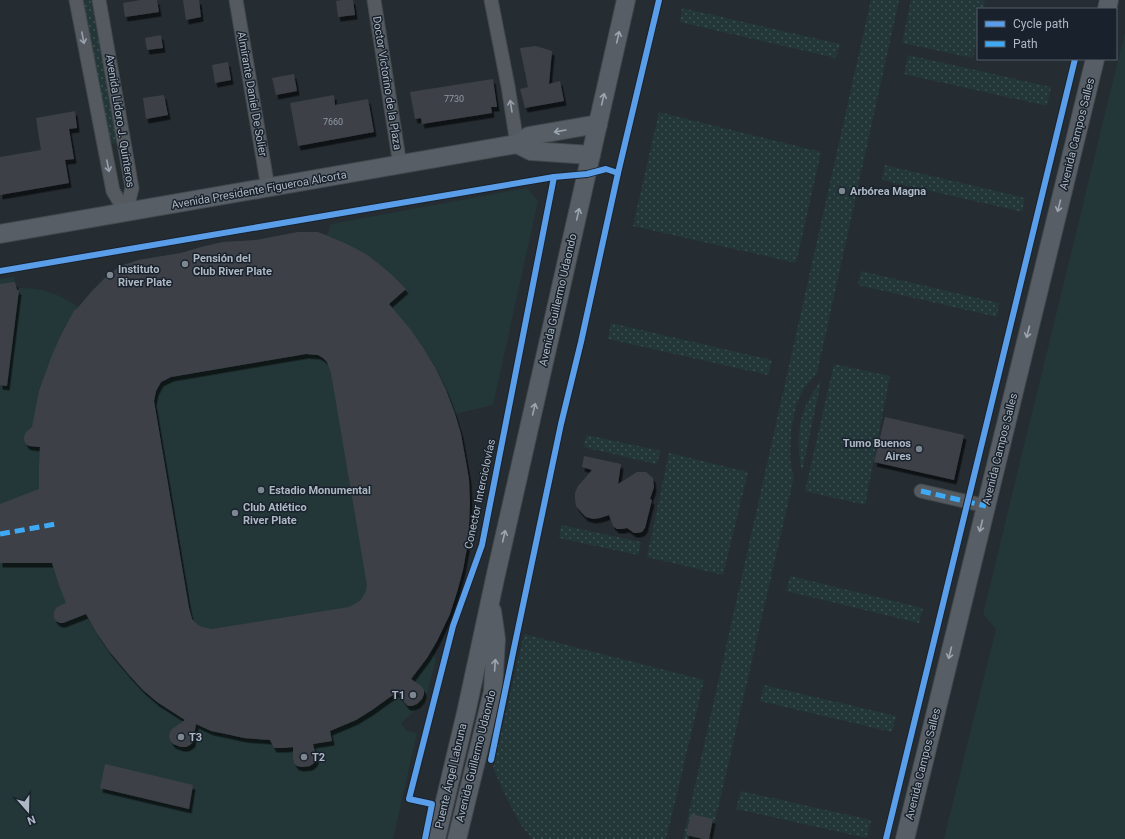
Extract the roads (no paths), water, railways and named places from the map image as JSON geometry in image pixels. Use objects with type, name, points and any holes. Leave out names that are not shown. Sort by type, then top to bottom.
[{"type":"main road","name":"Avenida Guillermo Udaondo","points":[[466,713],[499,559],[626,0]]},
{"type":"main road","name":"Avenida Campos Salles","points":[[905,839],[1095,60]]},
{"type":"main road","name":"Avenida Presidente Figueroa Alcorta","points":[[0,234],[517,144],[529,136],[598,124]]},
{"type":"main road","points":[[517,144],[531,151],[591,155]]},
{"type":"main road","name":"Avenida Guillermo Udaondo","points":[[457,838],[493,691],[496,639],[490,600]]},
{"type":"main road","name":"Puente Ángel Labruna","points":[[436,839],[466,713]]},
{"type":"street","name":"Avenida Lidoro J. Quinteros","points":[[76,0],[113,191],[126,213]]},
{"type":"street","name":"Avenida Lidoro J. Quinteros","points":[[99,0],[132,188],[126,213]]},
{"type":"street","name":"Almirante Daniel De Solier","points":[[236,0],[268,188]]},
{"type":"street","name":"Doctor Victorino de la Plaza","points":[[374,0],[400,165]]},
{"type":"street","points":[[491,0],[508,86],[517,144]]},
{"type":"street","points":[[921,491],[986,506]]},
{"type":"place","name":"Arbórea Magna","points":[[842,191]]},
{"type":"place","name":"Pensión del Club River Plate","points":[[185,264]]},
{"type":"place","name":"Instituto River Plate","points":[[110,275]]},
{"type":"place","name":"Tumo Buenos Aires","points":[[919,449]]},
{"type":"place","name":"Estadio Monumental","points":[[261,490]]},
{"type":"place","name":"Club Atlético River Plate","points":[[235,513]]},
{"type":"place","name":"T1","points":[[413,695]]},
{"type":"place","name":"T3","points":[[181,737]]},
{"type":"place","name":"T2","points":[[304,757]]}]
